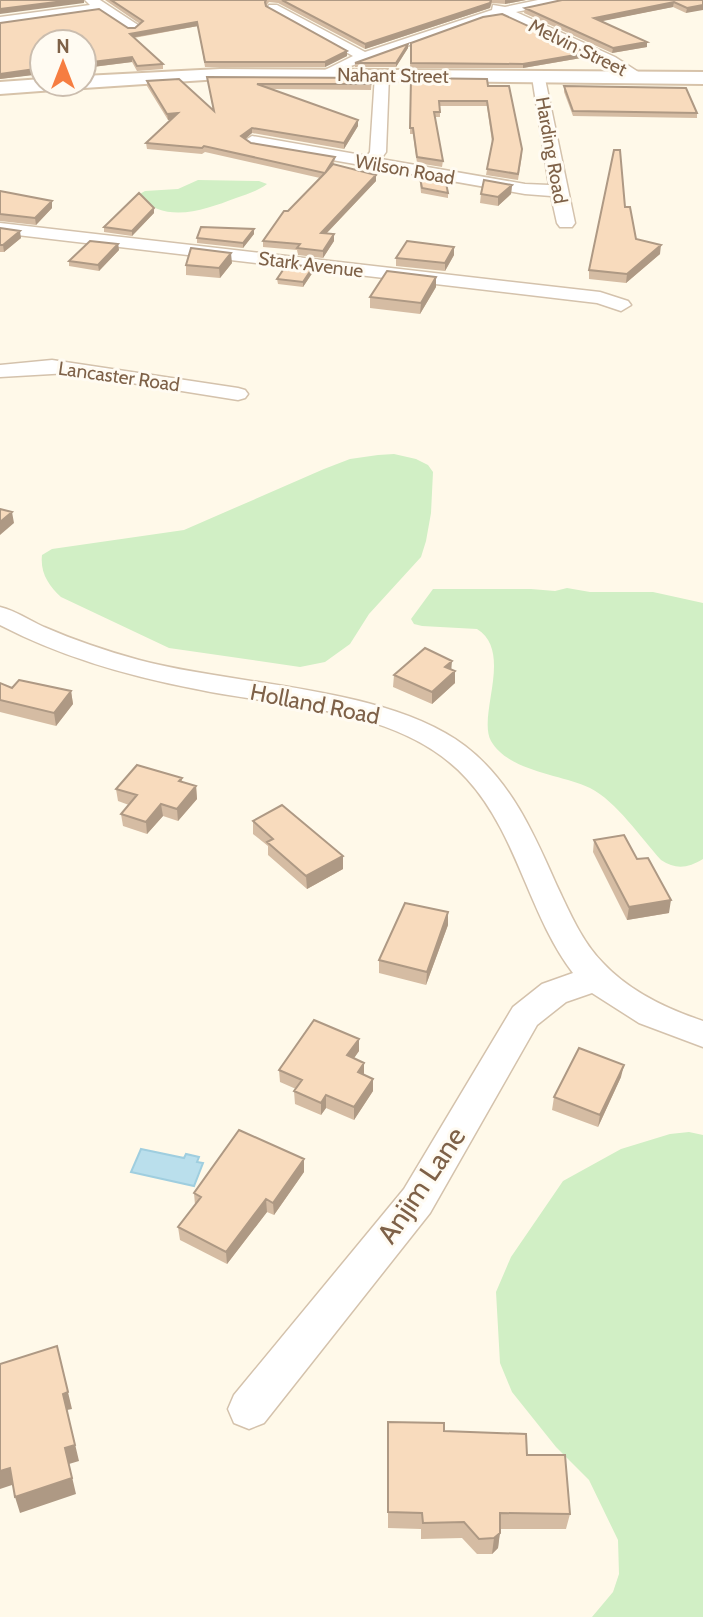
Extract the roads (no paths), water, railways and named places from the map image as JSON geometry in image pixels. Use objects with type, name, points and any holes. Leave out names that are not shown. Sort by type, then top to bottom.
[{"type":"main road","name":"Nahant Street","points":[[98,81],[200,74],[703,78]]},
{"type":"main road","points":[[0,88],[28,86]]},
{"type":"street","name":"Melvin Street","points":[[479,0],[610,60],[638,78]]},
{"type":"street","points":[[328,75],[343,64],[363,56],[503,10],[556,0]]},
{"type":"street","points":[[0,21],[97,4],[134,27]]},
{"type":"street","points":[[273,8],[363,56]]},
{"type":"street","points":[[371,162],[378,152],[382,75]]},
{"type":"street","name":"Harding Road","points":[[539,77],[566,223]]},
{"type":"street","name":"Wilson Road","points":[[252,141],[524,190],[558,191]]},
{"type":"street","name":"Stark Avenue","points":[[0,228],[597,297],[621,305]]},
{"type":"street","name":"Lancaster Road","points":[[0,371],[69,367],[238,394]]},
{"type":"street","name":"Holland Road","points":[[0,615],[55,640],[108,659],[206,682],[359,708],[411,727],[432,738],[474,769],[496,796],[579,958],[598,978],[619,994],[661,1018],[703,1034]]},
{"type":"street","name":"Anjim Lane","points":[[249,1409],[417,1201],[525,1016],[554,993],[598,978]]},
{"type":"water","points":[[141,1149],[184,1158],[186,1154],[199,1157],[197,1162],[203,1163],[194,1186],[131,1172]]}]
